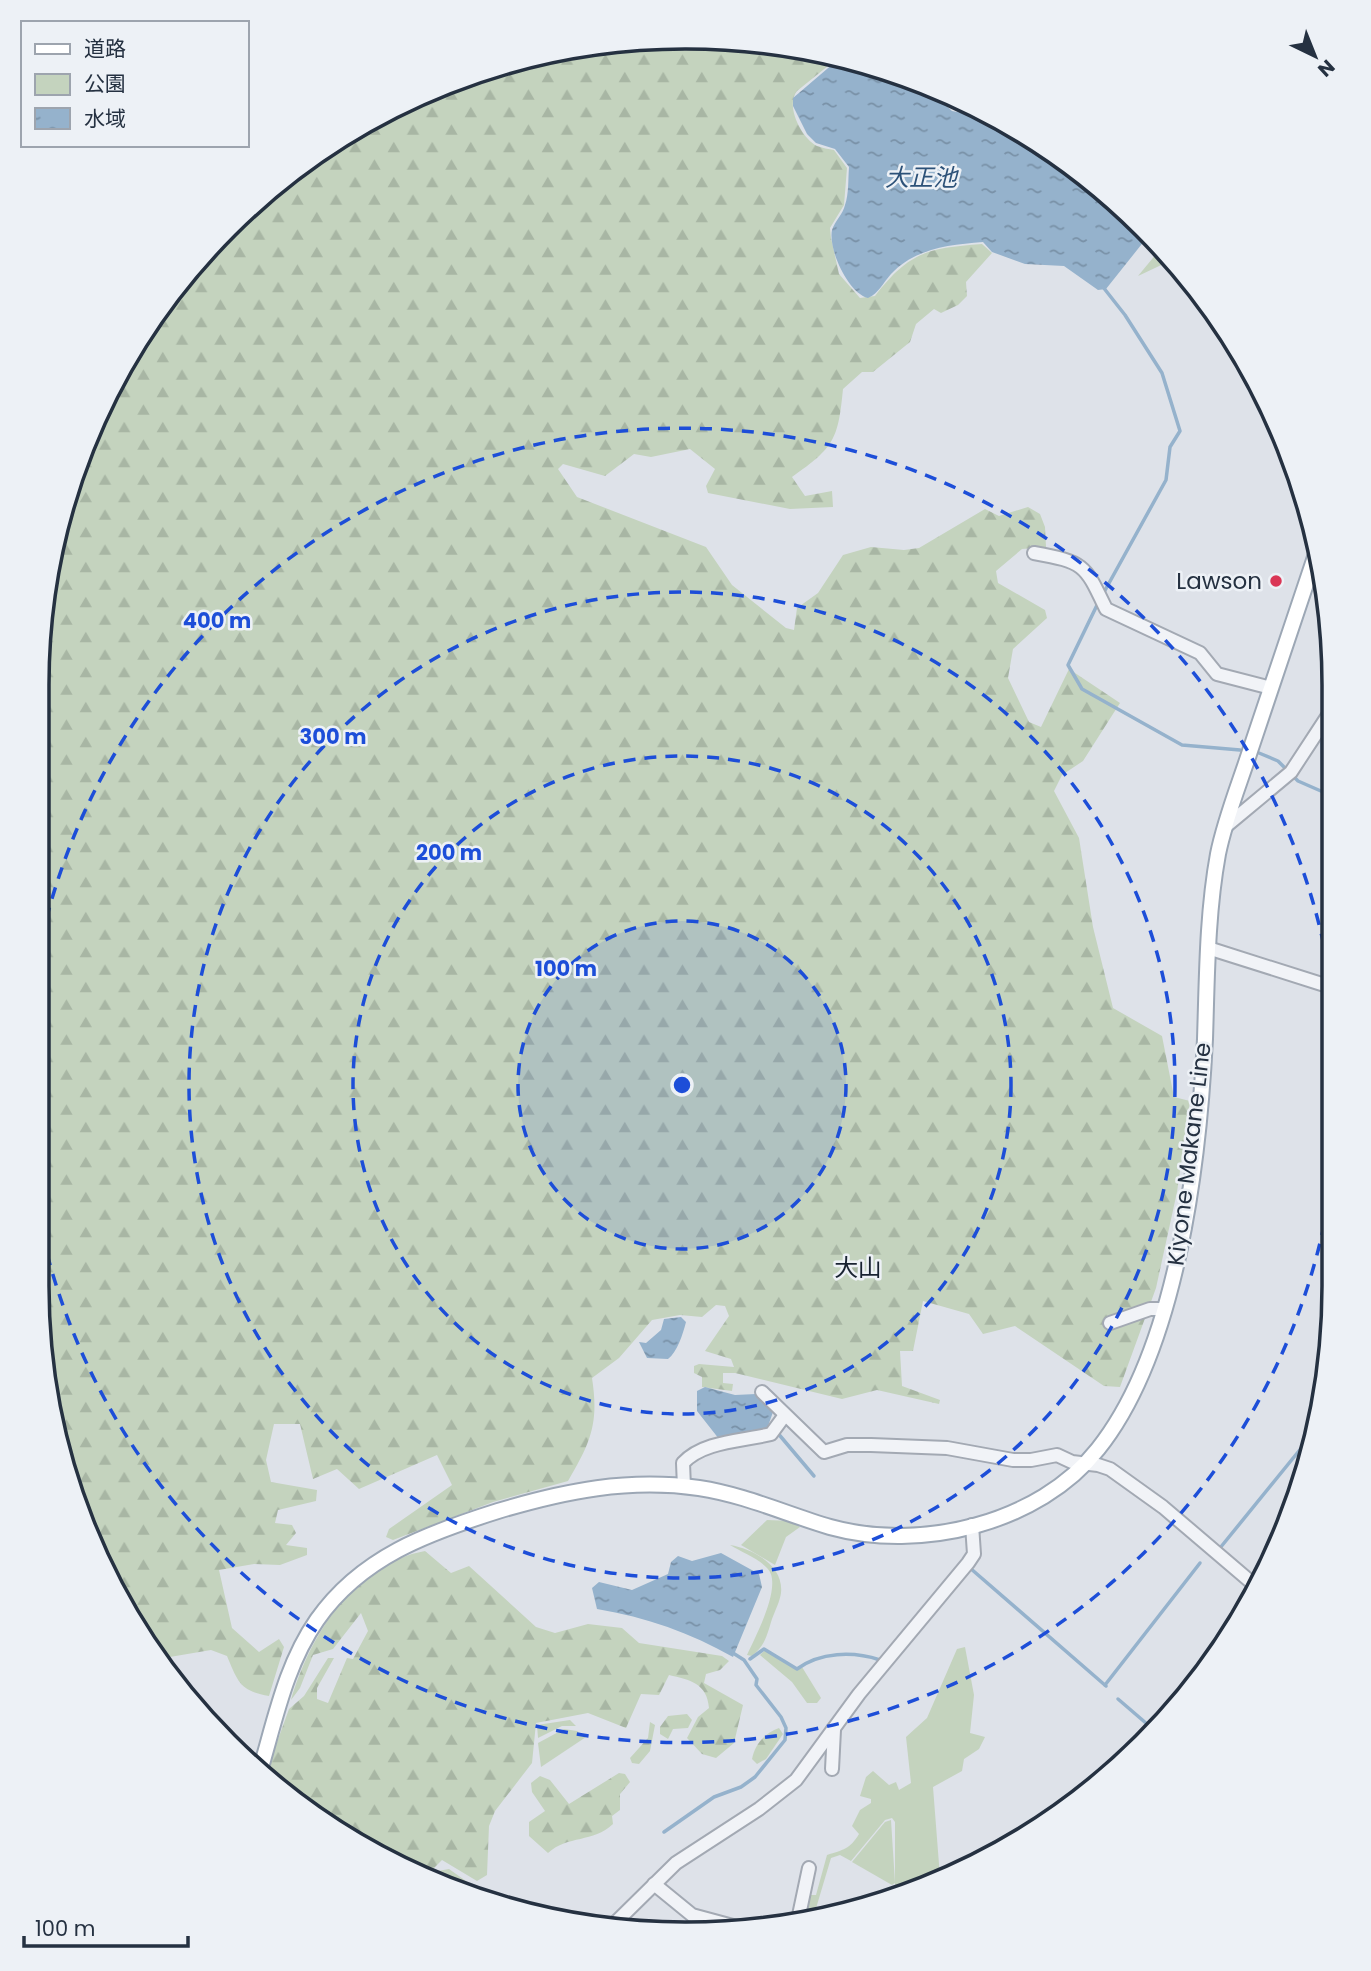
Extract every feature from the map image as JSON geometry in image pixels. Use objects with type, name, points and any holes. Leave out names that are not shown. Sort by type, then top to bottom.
[{"type":"main road","name":"Kiyone Makane Line","points":[[262,1761],[297,1653],[333,1599],[379,1559],[422,1536],[552,1495],[617,1485],[684,1487],[745,1498],[853,1532],[925,1534],[972,1525],[1036,1501],[1086,1463],[1108,1435],[1132,1392],[1173,1280],[1196,1132],[1213,881],[1225,827],[1311,568]]},
{"type":"street","points":[[1034,553],[1069,559],[1092,576],[1106,609],[1199,653],[1217,674],[1271,688]]},
{"type":"street","points":[[1225,827],[1290,773],[1305,756],[1322,726]]},
{"type":"street","points":[[1208,948],[1322,984]]},
{"type":"street","points":[[1110,1323],[1150,1309],[1164,1308]]},
{"type":"street","points":[[762,1392],[824,1452],[847,1445],[947,1448],[1013,1460],[1057,1455],[1068,1461],[1110,1469],[1163,1507],[1249,1580]]},
{"type":"street","points":[[684,1487],[683,1463],[688,1458],[710,1446],[776,1430],[785,1415]]},
{"type":"street","points":[[619,1919],[654,1884],[709,1839],[784,1791],[807,1768],[859,1694],[968,1563],[974,1554],[972,1525]]},
{"type":"street","points":[[832,1769],[834,1730]]},
{"type":"street","points":[[800,1912],[809,1868]]},
{"type":"street","points":[[654,1884],[692,1914],[717,1921]]},
{"type":"green space","points":[[644,50],[727,50],[769,54],[828,66],[797,91],[793,104],[796,121],[805,136],[817,146],[834,150],[847,168],[844,205],[830,228],[839,274],[860,298],[875,296],[898,270],[921,255],[947,248],[982,244],[992,253],[966,282],[967,296],[958,305],[941,313],[934,309],[916,324],[910,342],[873,372],[862,372],[843,389],[839,420],[832,440],[817,458],[792,477],[805,496],[832,491],[833,507],[790,509],[708,493],[706,486],[715,469],[690,449],[651,457],[634,454],[605,476],[563,464],[558,469],[577,497],[706,547],[732,585],[786,628],[794,630],[797,608],[818,593],[843,555],[871,547],[904,550],[919,548],[985,509],[999,516],[1028,507],[1040,514],[1045,527],[1046,547],[1022,549],[996,571],[998,583],[1045,610],[1047,618],[1013,649],[1008,678],[1029,722],[1041,727],[1069,669],[1120,703],[1083,761],[1062,775],[1054,791],[1079,838],[1093,927],[1113,1008],[1162,1036],[1174,1097],[1190,1101],[1177,1192],[1156,1288],[1120,1387],[1104,1386],[1015,1326],[983,1334],[969,1314],[923,1301],[913,1351],[900,1351],[902,1386],[940,1400],[939,1404],[877,1390],[842,1399],[735,1373],[723,1373],[723,1383],[733,1384],[732,1391],[702,1387],[702,1377],[694,1373],[694,1366],[699,1364],[734,1367],[731,1359],[705,1351],[729,1316],[725,1306],[716,1305],[702,1317],[680,1315],[652,1320],[619,1358],[592,1378],[594,1420],[588,1443],[568,1481],[493,1502],[393,1540],[386,1537],[389,1529],[452,1485],[437,1455],[359,1489],[337,1469],[313,1479],[300,1424],[274,1424],[266,1460],[271,1482],[317,1490],[316,1501],[278,1510],[275,1523],[292,1525],[296,1533],[286,1545],[307,1548],[307,1555],[280,1565],[254,1564],[219,1570],[232,1628],[259,1652],[279,1639],[284,1647],[269,1696],[246,1688],[234,1673],[227,1656],[211,1650],[169,1657],[134,1604],[115,1567],[97,1529],[71,1450],[54,1369],[50,1327],[50,644],[61,561],[83,481],[97,442],[134,367],[156,332],[207,266],[235,235],[266,207],[332,156],[367,134],[442,97],[481,83],[561,61],[602,54]]},
{"type":"green space","points":[[1155,256],[1163,264],[1138,276]]},
{"type":"green space","points":[[767,1520],[791,1521],[800,1527],[786,1537],[775,1565],[741,1545]]},
{"type":"green space","points":[[730,1545],[748,1550],[765,1560],[778,1574],[781,1583],[780,1596],[767,1635],[752,1656],[747,1655],[770,1598],[771,1576],[759,1561]]},
{"type":"green space","points":[[425,1551],[451,1573],[469,1566],[536,1627],[555,1633],[588,1624],[622,1628],[639,1643],[722,1656],[729,1661],[720,1670],[706,1674],[704,1683],[743,1705],[734,1743],[716,1758],[702,1754],[687,1738],[698,1717],[709,1708],[708,1700],[696,1684],[669,1675],[659,1695],[641,1694],[626,1728],[588,1713],[536,1723],[532,1763],[495,1811],[489,1826],[487,1875],[477,1881],[442,1860],[432,1870],[367,1837],[332,1815],[268,1766],[289,1709],[304,1696],[328,1658],[334,1658],[317,1688],[317,1699],[328,1703],[347,1658],[353,1659],[368,1631],[361,1613],[333,1649],[313,1655],[300,1688],[291,1700],[299,1676],[323,1628],[338,1606],[356,1587],[376,1571],[399,1559]]},
{"type":"green space","points":[[965,1647],[974,1695],[970,1733],[985,1737],[979,1749],[964,1759],[962,1771],[933,1787],[939,1869],[895,1886],[895,1822],[892,1818],[885,1820],[851,1861],[840,1855],[831,1858],[816,1909],[805,1911],[807,1895],[816,1895],[827,1855],[846,1848],[859,1834],[852,1826],[860,1810],[871,1803],[871,1799],[860,1796],[866,1777],[873,1771],[889,1785],[896,1782],[899,1790],[911,1783],[906,1737],[927,1718],[957,1649]]},
{"type":"green space","points":[[765,1650],[797,1670],[802,1667],[821,1698],[817,1703],[807,1703],[792,1682],[760,1655]]},
{"type":"green space","points":[[687,1714],[692,1720],[688,1728],[673,1729],[668,1739],[660,1734],[660,1727],[668,1716]]},
{"type":"green space","points":[[570,1720],[576,1726],[562,1726],[538,1738],[537,1725]]},
{"type":"green space","points":[[650,1722],[655,1725],[650,1751],[639,1764],[632,1763],[630,1758],[648,1738]]},
{"type":"green space","points":[[779,1728],[783,1734],[766,1759],[757,1764],[752,1759],[758,1744],[765,1736]]},
{"type":"green space","points":[[564,1729],[577,1731],[586,1737],[541,1767],[538,1743]]},
{"type":"green space","points":[[619,1773],[625,1774],[630,1782],[620,1794],[620,1810],[612,1816],[613,1824],[605,1830],[556,1847],[548,1853],[529,1836],[529,1822],[545,1811],[532,1792],[531,1783],[540,1776],[550,1780],[569,1804]]},
{"type":"green space","points":[[891,1820],[895,1883],[892,1885],[852,1862],[885,1822]]},
{"type":"green space","points":[[449,1869],[471,1884],[442,1874],[438,1871]]},
{"type":"water","name":"大正池","points":[[830,66],[929,97],[952,111],[963,113],[1004,134],[1039,156],[1105,207],[1143,243],[1106,289],[1098,290],[1064,266],[1025,264],[992,252],[983,242],[933,249],[911,258],[868,298],[853,288],[836,259],[833,248],[832,230],[846,201],[849,167],[835,149],[816,143],[807,134],[793,106],[793,98]]},
{"type":"water","points":[[681,1317],[686,1322],[671,1356],[668,1359],[647,1358],[639,1342],[646,1343],[661,1330],[664,1319]]},
{"type":"water","points":[[705,1387],[735,1395],[756,1394],[773,1412],[767,1429],[719,1439],[697,1411],[697,1391]]},
{"type":"water","points":[[721,1553],[759,1574],[762,1587],[733,1657],[668,1627],[597,1609],[592,1588],[599,1582],[632,1590],[668,1574],[671,1562],[678,1556],[692,1561]]},
{"type":"waterway","points":[[1103,287],[1125,315],[1162,373],[1180,431],[1170,447],[1166,480],[1103,594]]},
{"type":"waterway","points":[[1099,601],[1068,665],[1082,689],[1182,745],[1240,750]]},
{"type":"waterway","points":[[1259,753],[1278,761],[1298,781],[1322,792]]},
{"type":"waterway","points":[[776,1431],[814,1476]]},
{"type":"waterway","points":[[1220,1548],[1300,1450]]},
{"type":"waterway","points":[[1105,1685],[1200,1563]]},
{"type":"waterway","points":[[970,1568],[1106,1686]]},
{"type":"waterway","points":[[750,1659],[764,1649],[797,1669],[826,1656],[848,1654],[880,1660]]},
{"type":"waterway","points":[[664,1832],[714,1797],[741,1787],[755,1777],[785,1740],[786,1728],[781,1717],[756,1685],[757,1679],[744,1660],[733,1653]]},
{"type":"waterway","points":[[1118,1699],[1147,1724]]},
{"type":"place","name":"Lawson","points":[[1276,581]]},
{"type":"district","name":"大山","points":[[858,1267]]}]
